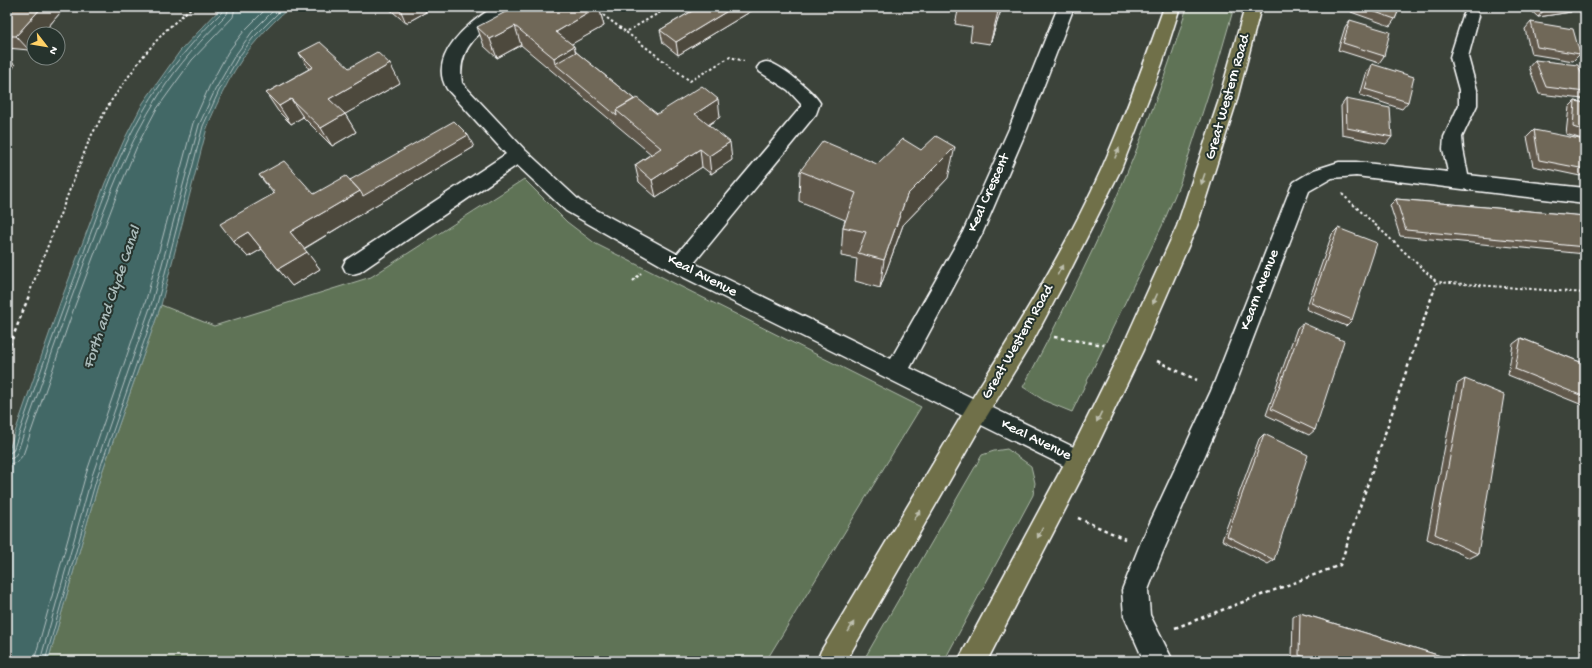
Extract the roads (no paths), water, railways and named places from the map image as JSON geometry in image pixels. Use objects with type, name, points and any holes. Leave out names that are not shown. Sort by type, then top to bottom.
[{"type":"main road","name":"Great Western Road","points":[[831,661],[977,412],[1026,332],[1091,210],[1111,169],[1153,64],[1172,7]]},
{"type":"main road","name":"Great Western Road","points":[[972,661],[1078,461],[1132,350],[1187,226],[1227,103],[1253,7]]},
{"type":"street","name":"Keal Avenue","points":[[506,7],[485,19],[467,35],[456,53],[451,70],[453,86],[518,155],[573,206],[680,266],[1078,461]]},
{"type":"street","name":"Keal Crescent","points":[[896,371],[972,234],[1018,129],[1066,7]]},
{"type":"street","points":[[1459,181],[1453,149],[1453,137],[1468,105],[1468,90],[1460,57],[1471,16]]},
{"type":"street","points":[[680,266],[809,109],[811,102],[804,95],[766,68]]},
{"type":"street","points":[[353,266],[518,155]]},
{"type":"street","name":"Kearn Avenue","points":[[1159,661],[1137,616],[1135,590],[1150,551],[1222,391],[1301,187],[1320,174],[1336,169],[1356,169],[1585,196]]},
{"type":"water","name":"Forth and Clyde Canal","points":[[222,7],[290,7],[265,31],[242,59],[222,93],[207,128],[161,305],[100,478],[48,661],[7,661],[7,455],[60,303],[105,183],[125,138],[143,103],[180,51]]}]
